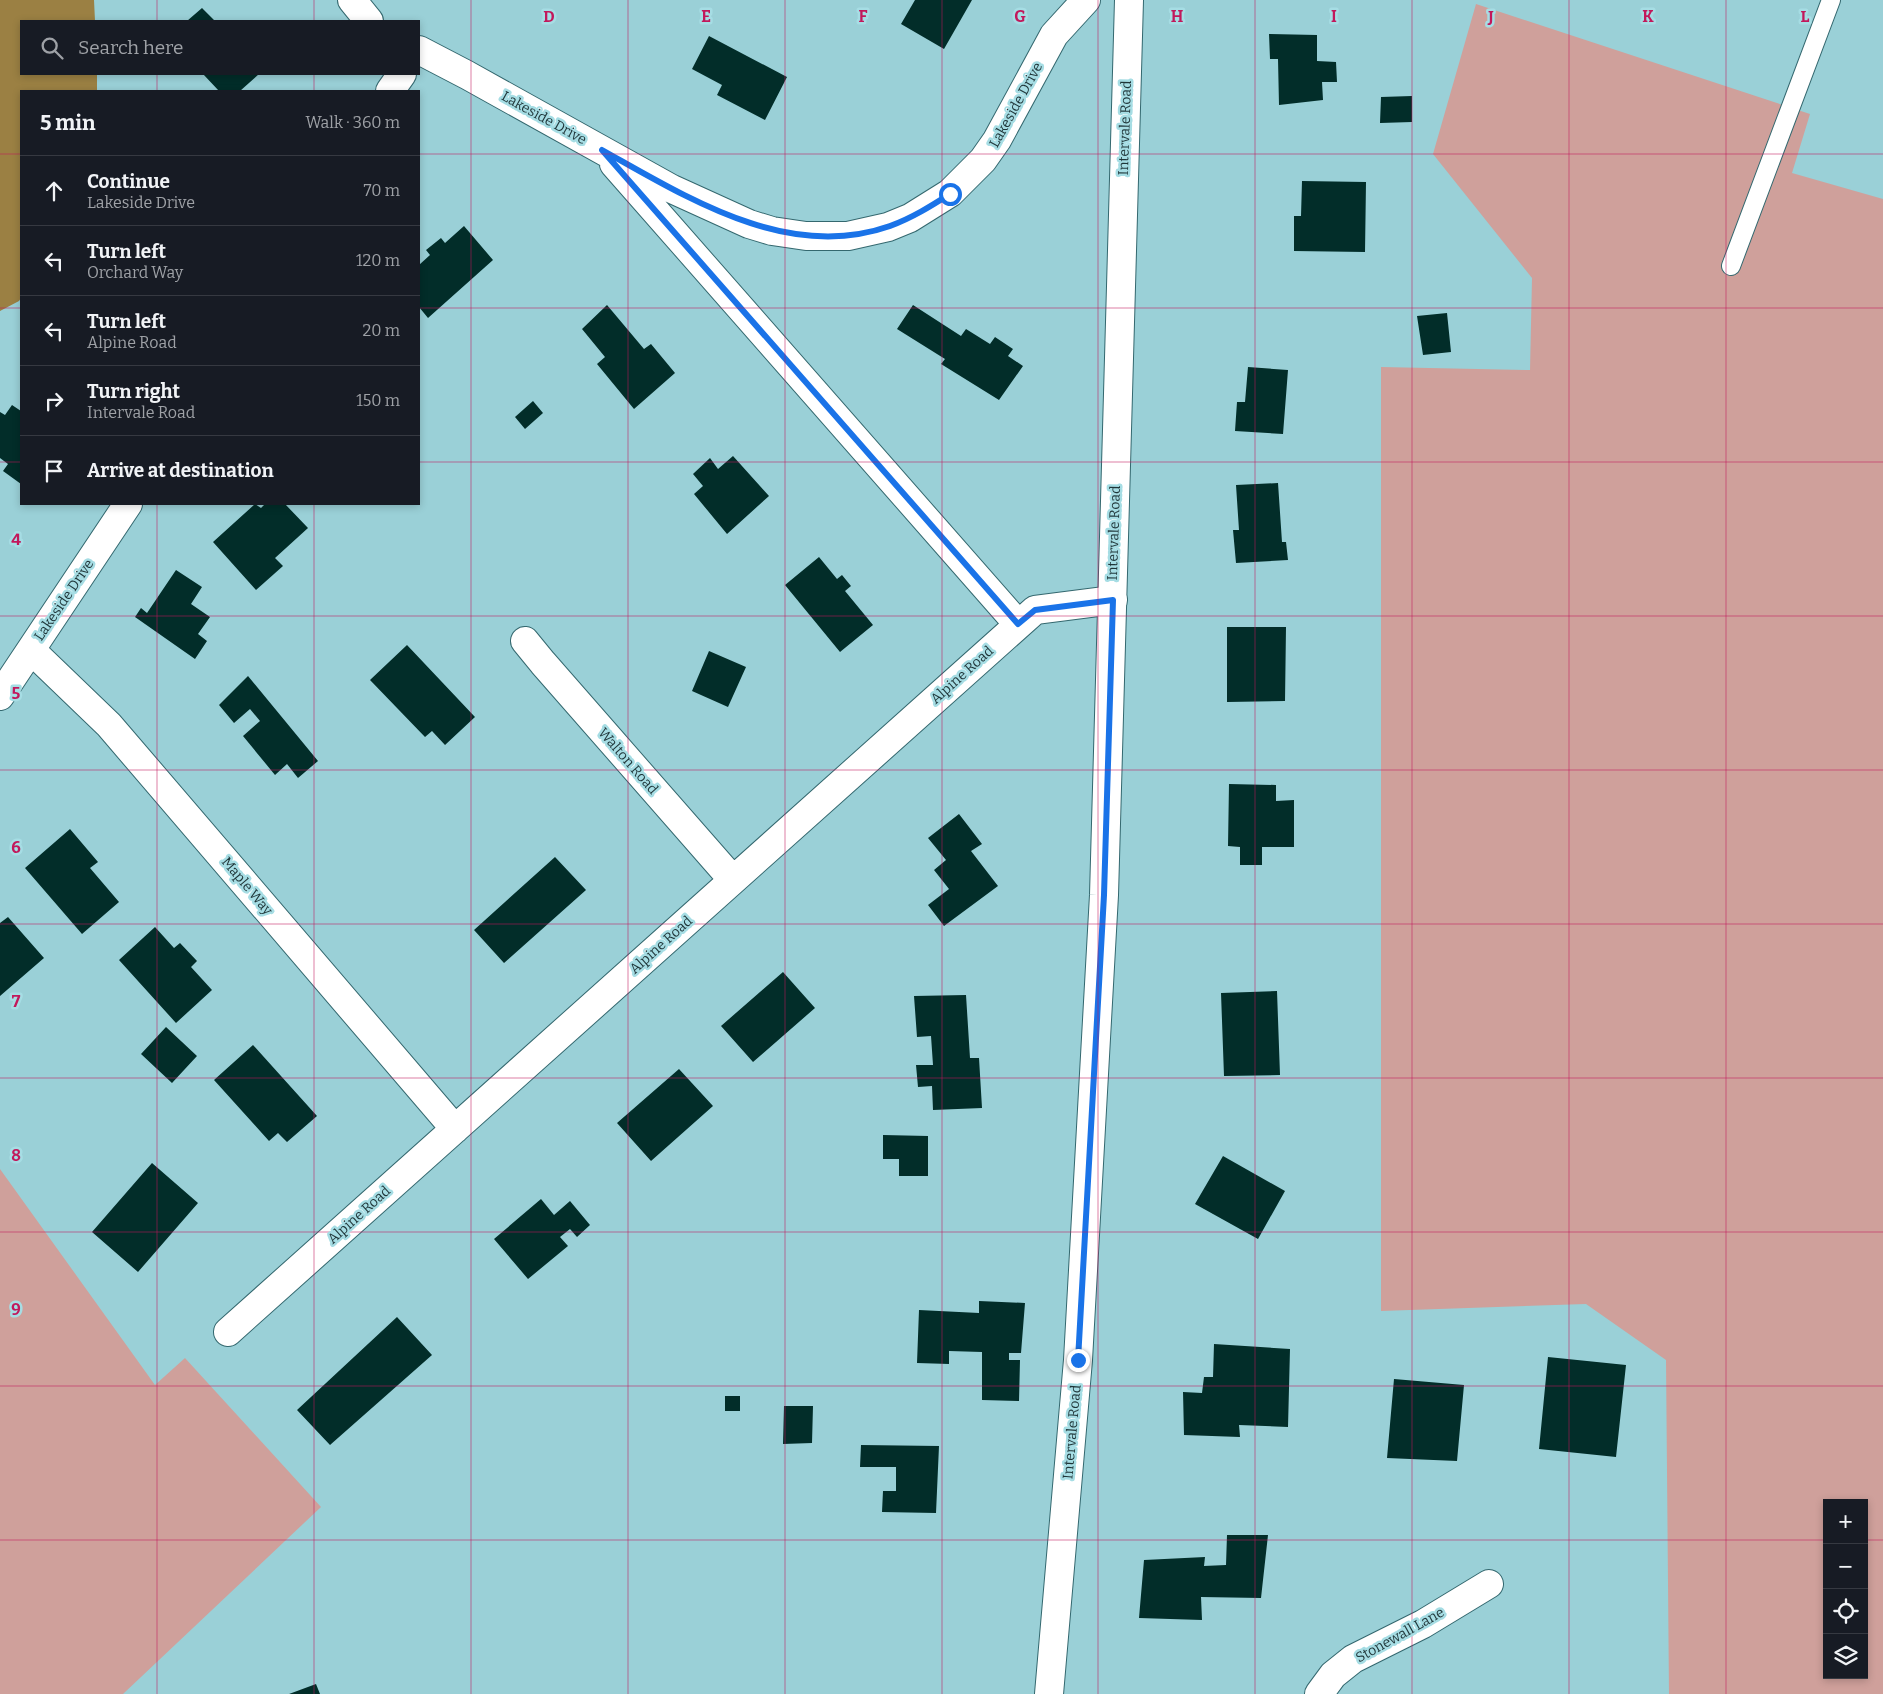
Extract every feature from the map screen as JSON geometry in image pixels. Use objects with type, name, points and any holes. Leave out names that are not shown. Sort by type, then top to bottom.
[{"type":"street","points":[[352,0],[368,20]]},
{"type":"street","name":"Lakeside Drive","points":[[420,51],[672,189],[749,224],[772,231],[806,236],[848,236],[888,227],[910,218],[950,194],[984,160],[998,140],[1054,35],[1086,0]]},
{"type":"street","name":"Intervale Road","points":[[1049,1694],[1078,1360],[1104,895],[1128,0]]},
{"type":"street","points":[[391,90],[401,75]]},
{"type":"street","points":[[602,150],[1018,624]]},
{"type":"street","name":"Lakeside Drive","points":[[0,696],[127,505]]},
{"type":"street","name":"Alpine Road","points":[[228,1332],[1018,624],[1035,610],[1113,600]]},
{"type":"street","name":"Walton Road","points":[[526,641],[543,664],[733,880]]},
{"type":"street","name":"Maple Way","points":[[31,650],[109,725],[455,1129]]},
{"type":"street","name":"Stonewall Lane","points":[[1319,1694],[1333,1675],[1353,1659],[1423,1624],[1489,1584]]},
{"type":"lane","points":[[1732,266],[1831,0]]},
{"type":"shaded area","points":[[0,0],[94,0],[95,20],[20,20],[20,75],[97,75],[97,90],[20,90],[20,300],[0,311]]},
{"type":"shaded area","points":[[1476,4],[1810,114],[1792,173],[1883,199],[1883,1694],[1669,1694],[1666,1360],[1586,1304],[1381,1311],[1381,367],[1530,370],[1532,278],[1433,154]]},
{"type":"shaded area","points":[[0,1169],[155,1385],[185,1358],[321,1507],[123,1694],[0,1694]]},
{"type":"building","points":[[915,0],[972,0],[944,49],[901,24]]},
{"type":"building","points":[[202,8],[214,20],[188,20]]},
{"type":"building","points":[[1269,34],[1317,35],[1317,61],[1336,62],[1337,82],[1322,82],[1323,100],[1279,105],[1278,59],[1270,59]]},
{"type":"building","points":[[709,36],[787,77],[765,120],[717,95],[722,85],[692,69]]},
{"type":"building","points":[[204,75],[258,75],[241,90],[218,90]]},
{"type":"building","points":[[1412,96],[1412,122],[1380,123],[1381,97]]},
{"type":"building","points":[[1302,181],[1366,182],[1365,252],[1294,251],[1294,216],[1301,216]]},
{"type":"building","points":[[464,226],[493,260],[428,318],[420,308],[420,264],[430,255],[426,250],[441,238],[445,243]]},
{"type":"building","points":[[607,305],[644,349],[651,344],[675,373],[634,409],[597,364],[605,357],[582,329]]},
{"type":"building","points":[[913,305],[961,336],[966,329],[990,344],[995,337],[1013,349],[1008,356],[1023,366],[999,400],[941,364],[945,359],[897,329]]},
{"type":"building","points":[[1447,313],[1451,352],[1423,355],[1417,316]]},
{"type":"building","points":[[1248,367],[1288,370],[1283,434],[1235,431],[1237,402],[1245,402]]},
{"type":"building","points":[[533,401],[543,413],[525,429],[515,417]]},
{"type":"building","points":[[12,405],[20,410],[20,483],[3,471],[8,464],[0,458],[0,412],[5,415]]},
{"type":"building","points":[[733,456],[769,496],[727,534],[694,494],[703,486],[693,474],[710,458],[718,469]]},
{"type":"building","points":[[1278,483],[1282,542],[1286,542],[1288,560],[1236,563],[1233,530],[1239,530],[1236,485]]},
{"type":"building","points":[[254,505],[261,508],[264,505],[286,505],[308,528],[275,558],[283,566],[256,590],[213,542]]},
{"type":"building","points":[[819,557],[837,579],[842,575],[851,586],[845,591],[873,625],[840,652],[785,585]]},
{"type":"building","points":[[176,570],[202,587],[191,604],[210,617],[198,634],[207,641],[195,659],[135,617],[141,608],[147,613]]},
{"type":"building","points":[[1227,627],[1286,627],[1285,701],[1227,702]]},
{"type":"building","points":[[407,645],[475,717],[445,745],[432,731],[425,737],[370,680]]},
{"type":"building","points":[[709,651],[746,667],[728,707],[692,691]]},
{"type":"building","points":[[248,676],[318,761],[298,778],[287,764],[275,775],[243,736],[260,721],[250,709],[234,723],[219,705]]},
{"type":"building","points":[[1229,784],[1276,785],[1276,801],[1294,800],[1294,847],[1262,847],[1262,865],[1240,865],[1240,847],[1228,846]]},
{"type":"building","points":[[959,814],[982,844],[971,851],[998,886],[944,926],[928,905],[949,889],[934,870],[946,860],[928,838]]},
{"type":"building","points":[[70,829],[98,862],[90,868],[119,902],[82,934],[25,868]]},
{"type":"building","points":[[555,857],[586,890],[504,963],[474,930]]},
{"type":"building","points":[[8,917],[44,958],[0,996],[0,923]]},
{"type":"building","points":[[155,927],[174,948],[180,943],[197,961],[191,967],[212,990],[176,1023],[119,960]]},
{"type":"building","points":[[783,972],[815,1008],[753,1062],[721,1026]]},
{"type":"building","points":[[1277,991],[1280,1075],[1224,1076],[1221,993]]},
{"type":"building","points":[[966,995],[970,1058],[979,1058],[982,1108],[933,1110],[932,1086],[918,1087],[916,1065],[933,1065],[931,1036],[917,1037],[914,996]]},
{"type":"building","points":[[166,1027],[197,1056],[172,1083],[141,1054]]},
{"type":"building","points":[[253,1045],[317,1116],[287,1142],[278,1133],[269,1141],[214,1080]]},
{"type":"building","points":[[679,1069],[713,1106],[651,1161],[617,1123]]},
{"type":"building","points":[[883,1135],[928,1136],[928,1176],[899,1176],[899,1159],[883,1159]]},
{"type":"building","points":[[1223,1156],[1285,1191],[1258,1239],[1195,1204]]},
{"type":"building","points":[[152,1163],[198,1203],[138,1272],[92,1232]]},
{"type":"building","points":[[541,1199],[554,1215],[570,1201],[590,1225],[577,1237],[570,1229],[560,1237],[568,1246],[528,1279],[494,1239]]},
{"type":"building","points":[[979,1301],[1025,1303],[1021,1353],[1009,1353],[1009,1360],[1020,1360],[1019,1401],[982,1400],[982,1352],[949,1351],[949,1364],[917,1363],[919,1310],[979,1313]]},
{"type":"building","points":[[397,1317],[432,1355],[330,1445],[297,1410]]},
{"type":"building","points":[[1214,1344],[1290,1349],[1288,1427],[1239,1425],[1240,1437],[1184,1435],[1183,1392],[1202,1393],[1204,1377],[1213,1377]]},
{"type":"building","points":[[1548,1357],[1626,1365],[1616,1457],[1539,1449]]},
{"type":"building","points":[[1394,1379],[1464,1385],[1457,1461],[1387,1458]]},
{"type":"building","points":[[725,1396],[740,1396],[740,1411],[725,1411]]},
{"type":"building","points":[[784,1406],[813,1406],[812,1443],[783,1444]]},
{"type":"building","points":[[861,1445],[939,1446],[936,1513],[882,1512],[883,1491],[896,1491],[896,1467],[860,1467]]},
{"type":"building","points":[[1227,1535],[1268,1535],[1261,1598],[1201,1597],[1202,1620],[1139,1618],[1144,1560],[1205,1557],[1204,1566],[1226,1565]]},
{"type":"building","points":[[316,1684],[320,1694],[289,1694]]},
{"type":"route","points":[[950,194],[910,218],[888,227],[848,236],[806,236],[772,231],[749,224],[672,189],[602,150],[1018,624],[1035,610],[1113,600],[1104,895],[1078,1360]]}]
